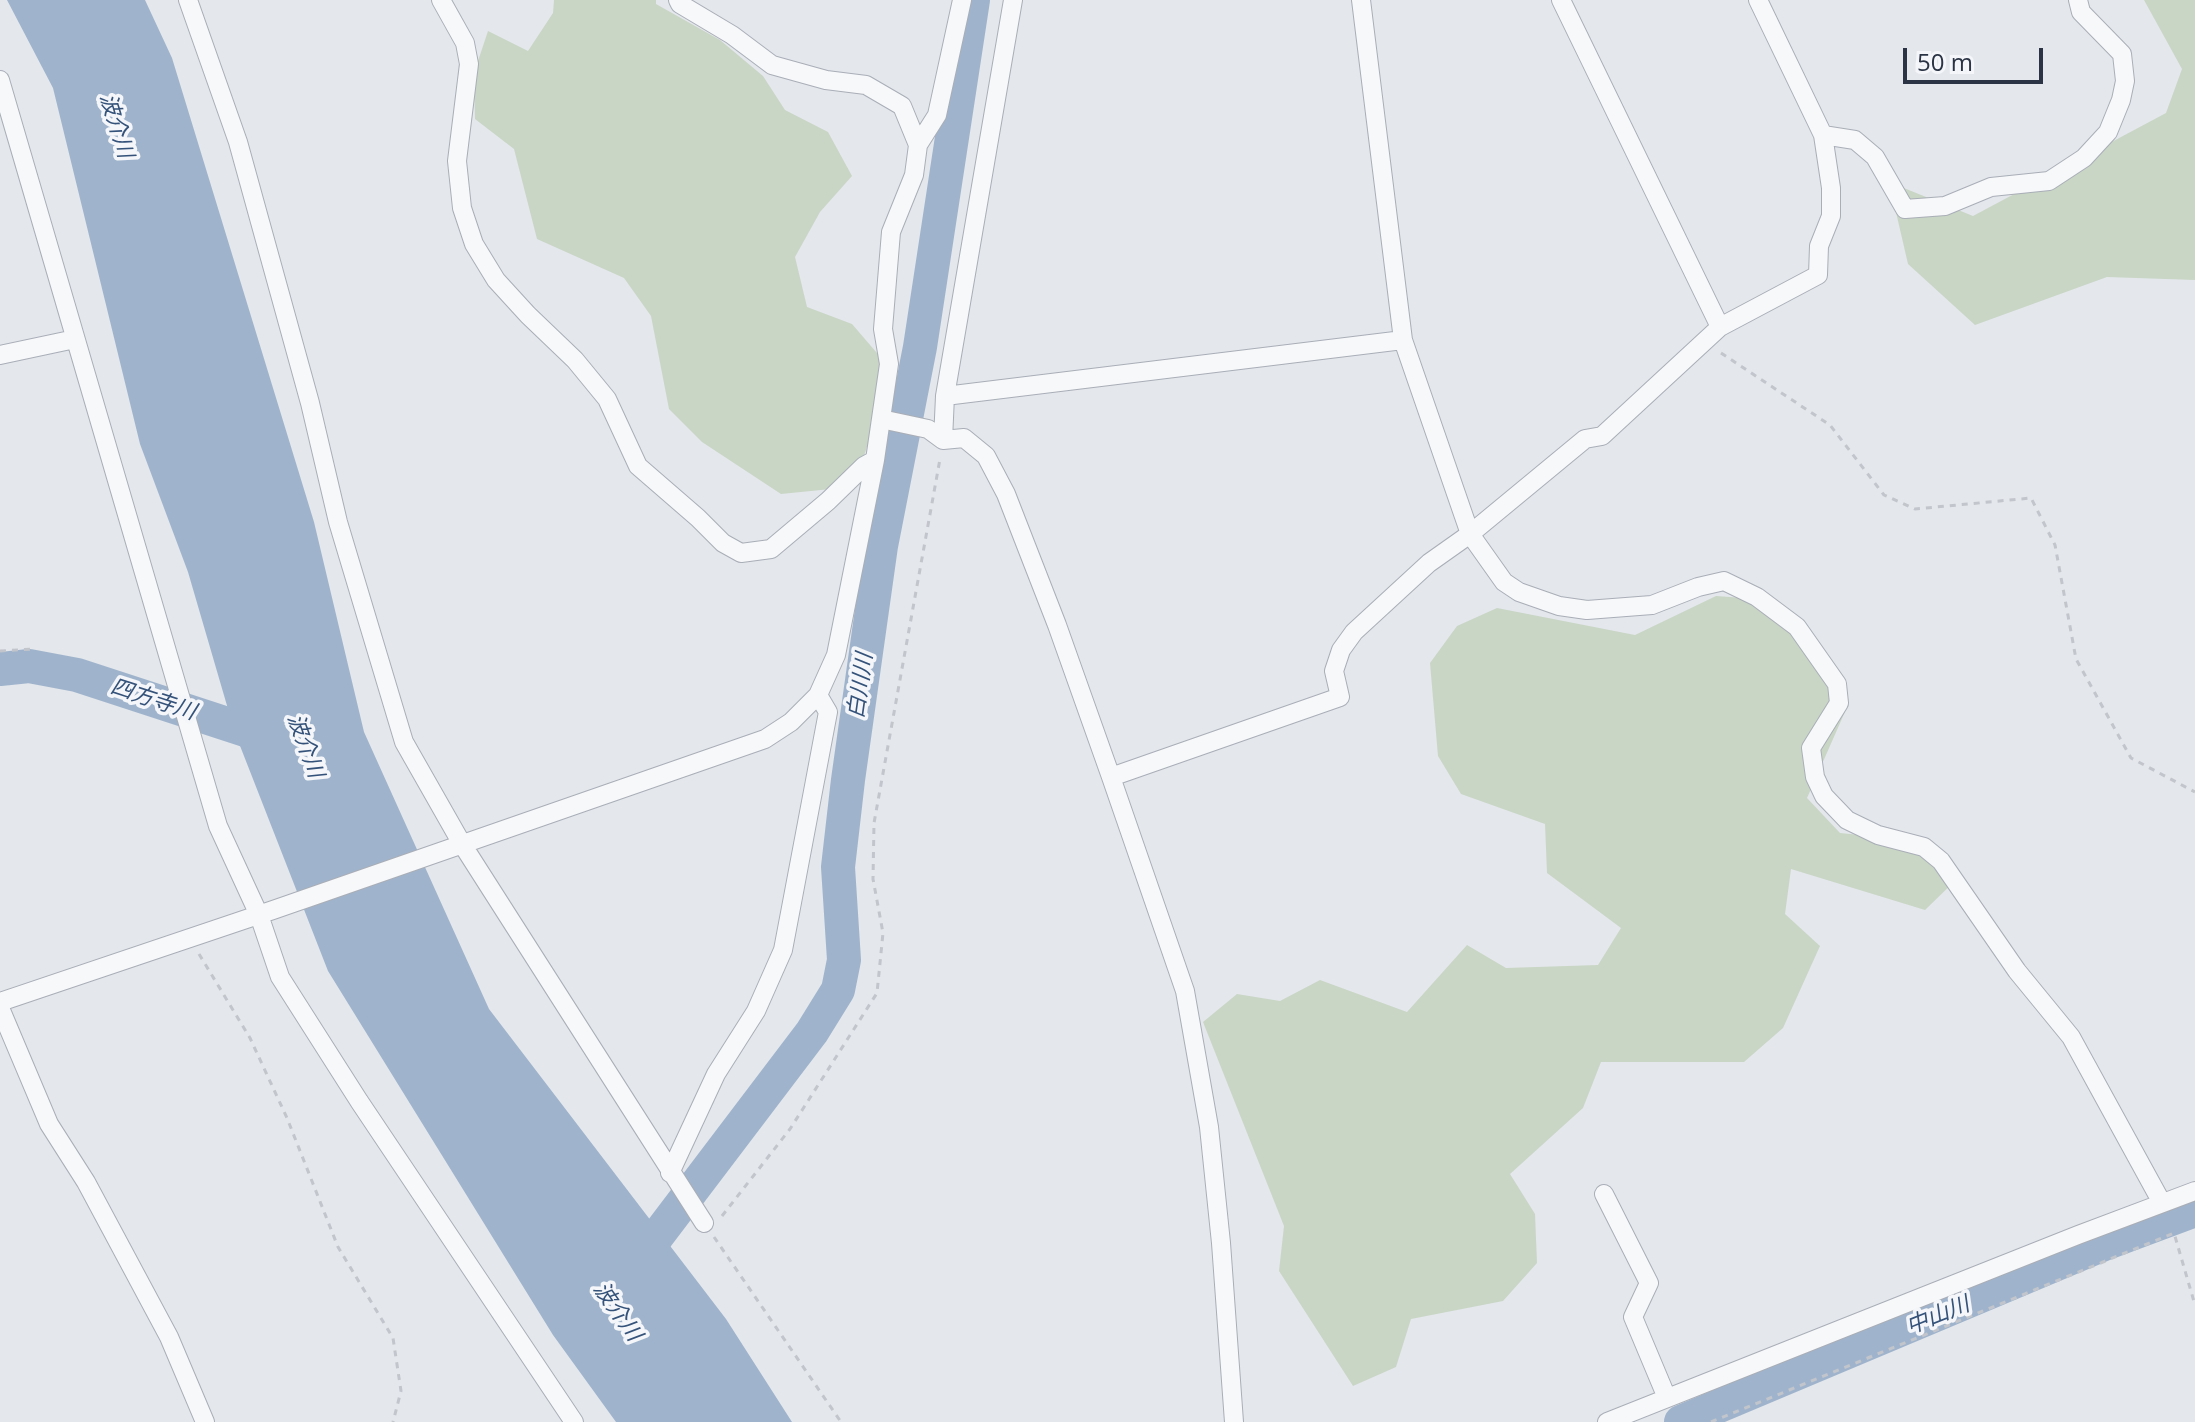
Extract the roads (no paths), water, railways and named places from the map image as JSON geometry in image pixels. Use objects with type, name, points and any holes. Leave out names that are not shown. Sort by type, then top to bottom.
[{"type":"street","points":[[188,0],[238,142],[310,403],[338,522],[404,742],[462,844],[670,1173],[711,1225]]},
{"type":"street","points":[[441,0],[465,43],[469,64],[457,161],[462,208],[474,244],[496,280],[575,360],[607,399],[638,466],[723,543],[741,553],[771,549],[864,466],[875,460]]},
{"type":"street","points":[[678,0],[772,65],[826,80],[866,85],[902,106],[918,145]]},
{"type":"street","points":[[0,1002],[765,739],[791,722],[818,695],[836,655],[875,460],[888,421],[889,364],[883,329],[891,232],[914,175],[918,145],[937,115],[962,0]]},
{"type":"street","points":[[935,434],[945,396],[1013,0]]},
{"type":"street","points":[[1361,0],[1403,340],[1470,534],[1504,582],[1519,592],[1559,606],[1587,610],[1652,605],[1698,587],[1724,581],[1757,597],[1797,627],[1837,684],[1839,703],[1811,748],[1815,777],[1824,796],[1847,820],[1878,835],[1924,847],[1941,861],[2017,971],[2071,1037],[2162,1203]]},
{"type":"street","points":[[1561,0],[1720,327]]},
{"type":"street","points":[[1111,777],[1340,697],[1334,671],[1341,650],[1354,632],[1429,563],[1470,534],[1585,439],[1602,436],[1720,327],[1818,275],[1819,246],[1831,216],[1831,188],[1823,135],[1758,0]]},
{"type":"street","points":[[1823,135],[1855,140],[1875,157],[1905,209],[1945,206],[1991,187],[2049,181],[2084,158],[2108,132],[2125,81],[2122,54],[2081,12],[2078,0]]},
{"type":"street","points":[[0,80],[218,826],[266,912],[280,977],[359,1101],[574,1422]]},
{"type":"street","points":[[0,355],[75,339]]},
{"type":"street","points":[[945,396],[1403,340]]},
{"type":"street","points":[[888,421],[935,434],[964,438],[986,456],[1006,494],[1057,625],[1185,991],[1209,1127],[1234,1422]]},
{"type":"street","points":[[670,1173],[716,1074],[756,1011],[783,950],[828,712],[818,695]]},
{"type":"street","points":[[0,1008],[49,1124],[86,1182],[169,1337],[205,1422]]},
{"type":"street","points":[[1607,1422],[2195,1191]]},
{"type":"street","points":[[1604,1194],[1649,1283],[1633,1317],[1667,1398]]},
{"type":"water","name":"波介川","points":[[7,0],[145,0],[172,58],[314,522],[364,732],[489,1009],[726,1319],[792,1422],[616,1422],[553,1335],[328,971],[235,733],[188,572],[140,444],[53,88]]},
{"type":"waterway","name":"白川川","points":[[633,1268],[812,1032],[838,990],[844,960],[838,867],[848,780],[881,546],[920,347],[973,0]]},
{"type":"waterway","name":"四方寺川","points":[[0,669],[29,666],[77,675],[276,740]]},
{"type":"waterway","name":"中山川","points":[[1681,1422],[2104,1244],[2195,1210]]}]
